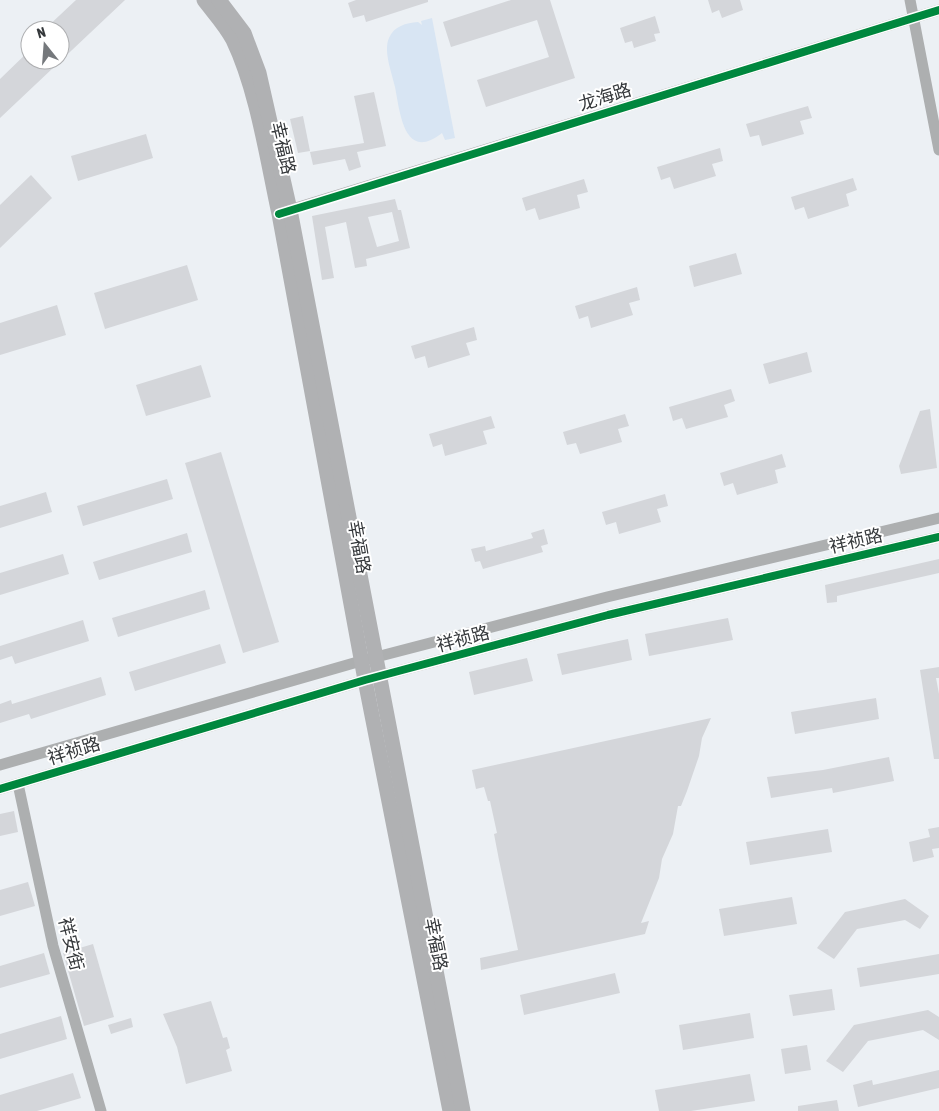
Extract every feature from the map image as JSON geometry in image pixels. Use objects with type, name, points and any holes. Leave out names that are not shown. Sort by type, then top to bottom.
[{"type":"main road","name":"幸福路","points":[[204,0],[233,39],[247,78],[285,212]]},
{"type":"main road","name":"幸福路","points":[[219,0],[244,33],[258,73],[368,659],[463,1111]]},
{"type":"main road","name":"幸福路","points":[[372,679],[450,1111]]},
{"type":"street","points":[[910,0],[939,150]]},
{"type":"street","name":"龙海路","points":[[285,212],[939,10]]},
{"type":"street","name":"祥祯路","points":[[0,765],[368,659],[607,597],[939,518]]},
{"type":"street","name":"祥祯路","points":[[0,789],[372,679],[608,615],[939,537]]},
{"type":"street","name":"祥安街","points":[[18,784],[53,946],[101,1111]]},
{"type":"shaded area","points":[[432,18],[455,138],[445,140],[442,133],[429,141],[419,142],[406,131],[402,120],[389,62],[387,43],[391,34],[397,28],[414,22],[422,25],[421,21]]},
{"type":"building","points":[[76,0],[125,0],[70,52],[70,20],[55,20]]},
{"type":"building","points":[[356,0],[428,0],[428,2],[366,22],[364,15],[353,18],[348,3]]},
{"type":"building","points":[[511,0],[550,0],[575,78],[486,107],[477,80],[549,57],[537,20],[451,47],[443,22]]},
{"type":"building","points":[[708,0],[740,0],[743,10],[722,18],[719,10],[712,13]]},
{"type":"building","points":[[655,16],[660,33],[654,34],[656,41],[634,48],[632,41],[625,43],[620,28]]},
{"type":"building","points":[[20,60],[20,70],[51,70],[0,118],[0,79]]},
{"type":"building","points":[[374,92],[386,146],[357,152],[361,167],[349,171],[345,159],[313,165],[310,152],[364,143],[354,96]]},
{"type":"building","points":[[808,106],[812,118],[800,121],[804,134],[762,146],[759,135],[750,137],[746,124]]},
{"type":"building","points":[[303,116],[310,151],[298,153],[290,119]]},
{"type":"building","points":[[146,134],[153,158],[78,181],[71,156]]},
{"type":"building","points":[[720,148],[723,161],[712,164],[716,176],[674,189],[670,177],[661,180],[657,167]]},
{"type":"building","points":[[31,175],[52,198],[0,248],[0,205]]},
{"type":"building","points":[[853,178],[857,190],[846,194],[849,206],[808,219],[804,207],[795,210],[791,197]]},
{"type":"building","points":[[584,179],[588,192],[577,195],[580,208],[539,220],[535,208],[526,211],[522,198]]},
{"type":"building","points":[[395,199],[398,210],[401,210],[410,248],[366,259],[367,266],[355,268],[346,222],[325,227],[334,278],[322,280],[312,216]],"holes":[[[392,212],[399,241],[377,247],[368,217]]]},
{"type":"building","points":[[736,253],[742,274],[694,287],[689,266]]},
{"type":"building","points":[[187,265],[198,300],[105,329],[94,293]]},
{"type":"building","points":[[637,287],[640,300],[629,303],[633,315],[591,328],[588,316],[579,319],[575,306]]},
{"type":"building","points":[[57,305],[66,335],[0,355],[0,323]]},
{"type":"building","points":[[474,327],[477,340],[466,343],[470,355],[428,368],[425,356],[415,359],[411,346]]},
{"type":"building","points":[[807,352],[812,372],[769,384],[763,364]]},
{"type":"building","points":[[201,365],[211,397],[146,416],[136,385]]},
{"type":"building","points":[[731,389],[735,401],[724,405],[728,417],[686,429],[682,418],[673,421],[669,407]]},
{"type":"building","points":[[930,409],[937,468],[901,474],[899,466],[920,411]]},
{"type":"building","points":[[625,414],[629,426],[618,429],[622,442],[580,454],[576,443],[567,445],[563,432]]},
{"type":"building","points":[[491,416],[495,428],[483,431],[487,444],[445,456],[442,444],[433,447],[429,434]]},
{"type":"building","points":[[221,452],[279,642],[243,653],[185,463]]},
{"type":"building","points":[[782,454],[786,467],[775,470],[778,483],[737,495],[733,483],[724,486],[720,473]]},
{"type":"building","points":[[167,479],[173,499],[83,526],[77,506]]},
{"type":"building","points":[[46,492],[52,512],[0,528],[0,506]]},
{"type":"building","points":[[665,494],[668,506],[657,509],[661,522],[619,534],[616,522],[606,525],[602,512]]},
{"type":"building","points":[[544,529],[548,544],[541,546],[543,552],[483,569],[480,561],[475,562],[471,549],[485,546],[486,551],[533,538],[531,533]]},
{"type":"building","points":[[187,533],[192,552],[99,580],[93,562]]},
{"type":"building","points":[[63,554],[69,574],[0,595],[0,573]]},
{"type":"building","points":[[939,559],[939,573],[837,596],[837,602],[827,603],[825,585]]},
{"type":"building","points":[[205,590],[210,609],[118,637],[112,618]]},
{"type":"building","points":[[728,618],[733,640],[649,656],[645,634]]},
{"type":"building","points":[[83,620],[89,641],[15,664],[12,656],[0,660],[0,646]]},
{"type":"building","points":[[628,639],[632,660],[562,675],[557,654]]},
{"type":"building","points":[[220,644],[226,663],[135,691],[129,672]]},
{"type":"building","points":[[527,658],[533,681],[474,695],[469,672]]},
{"type":"building","points":[[939,667],[939,678],[936,678],[939,694],[939,759],[934,759],[920,670]]},
{"type":"building","points":[[101,677],[106,695],[31,719],[29,714],[0,723],[0,704],[11,700],[12,704]]},
{"type":"building","points":[[876,698],[879,719],[795,734],[791,712]]},
{"type":"building","points":[[711,718],[702,738],[699,756],[687,791],[681,806],[678,806],[673,834],[662,859],[659,878],[641,923],[649,921],[645,934],[481,970],[480,958],[518,950],[494,834],[497,833],[490,801],[488,801],[484,787],[476,789],[472,770]]},
{"type":"building","points":[[889,757],[894,781],[833,793],[832,788],[771,798],[767,777],[823,770]]},
{"type":"building","points":[[14,811],[18,832],[0,836],[0,814]]},
{"type":"building","points":[[939,827],[939,848],[932,849],[934,857],[913,862],[909,842],[930,837],[928,829]]},
{"type":"building","points":[[828,829],[832,852],[750,865],[746,842]]},
{"type":"building","points":[[28,882],[35,906],[0,916],[0,890]]},
{"type":"building","points":[[792,897],[797,924],[724,936],[719,909]]},
{"type":"building","points":[[905,899],[929,916],[920,929],[905,920],[857,929],[834,959],[817,948],[845,912]]},
{"type":"building","points":[[93,944],[114,1017],[84,1026],[63,953]]},
{"type":"building","points":[[44,953],[50,974],[0,988],[0,966]]},
{"type":"building","points":[[939,954],[939,974],[860,987],[857,968]]},
{"type":"building","points":[[615,973],[620,993],[524,1015],[520,995]]},
{"type":"building","points":[[832,989],[835,1010],[793,1016],[789,995]]},
{"type":"building","points":[[211,1001],[223,1038],[227,1037],[230,1048],[226,1050],[232,1071],[186,1084],[177,1047],[163,1014]]},
{"type":"building","points":[[928,1010],[939,1017],[939,1040],[923,1030],[868,1041],[843,1072],[826,1061],[854,1025]]},
{"type":"building","points":[[750,1013],[754,1038],[683,1050],[679,1025]]},
{"type":"building","points":[[61,1016],[67,1039],[0,1059],[0,1034]]},
{"type":"building","points":[[131,1018],[133,1027],[111,1034],[108,1025]]},
{"type":"building","points":[[807,1045],[811,1070],[785,1074],[781,1049]]},
{"type":"building","points":[[939,1070],[939,1088],[858,1107],[853,1085],[872,1080],[873,1085]]},
{"type":"building","points":[[73,1073],[81,1098],[37,1111],[0,1111],[0,1095]]},
{"type":"building","points":[[750,1074],[755,1101],[691,1111],[659,1111],[655,1090]]},
{"type":"building","points":[[837,1100],[839,1111],[798,1111],[798,1106]]},
{"type":"cycle path","points":[[279,214],[939,10]]},
{"type":"cycle path","points":[[0,789],[365,680],[608,615],[939,537]]}]
